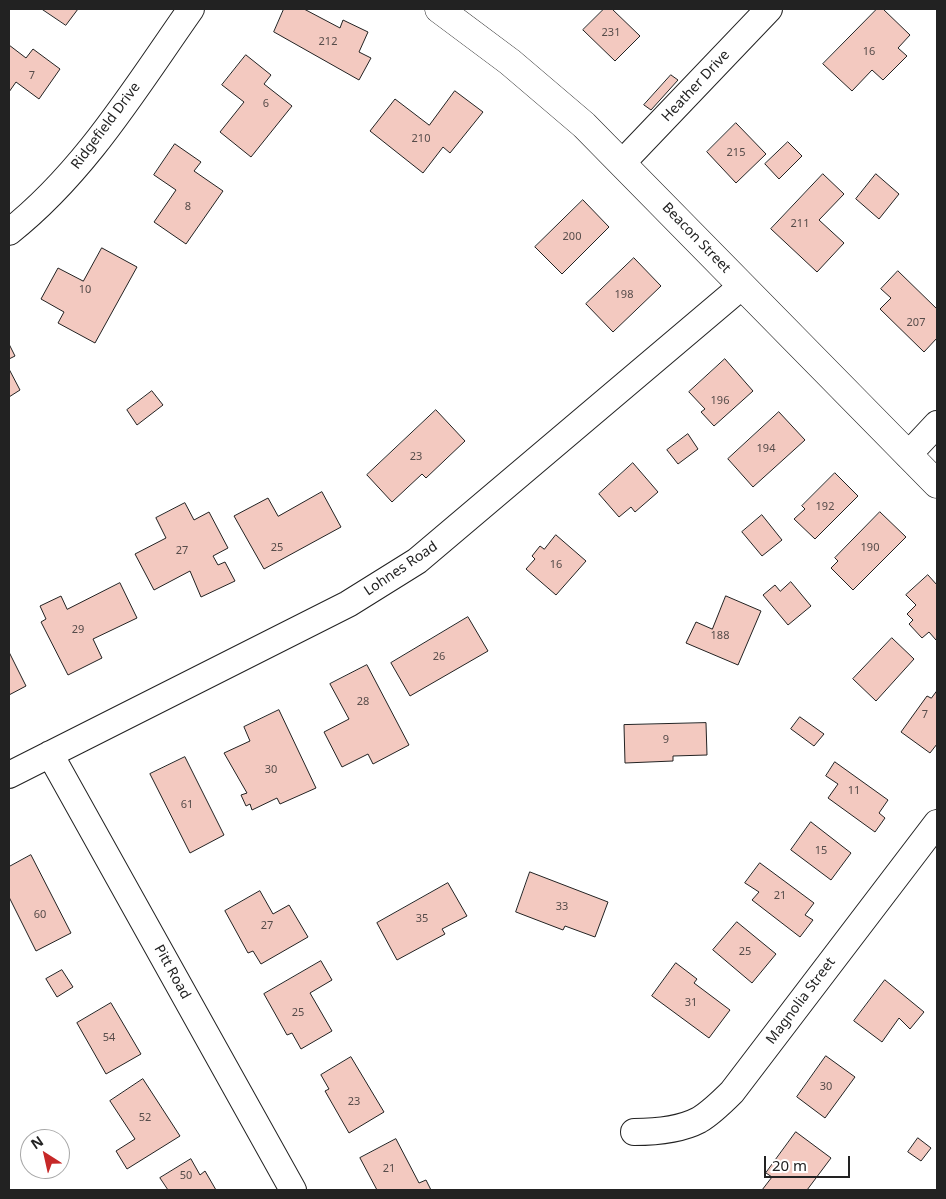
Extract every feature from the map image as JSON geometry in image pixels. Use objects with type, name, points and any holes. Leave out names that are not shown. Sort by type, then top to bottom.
[{"type":"street","name":"Ridgefield Drive","points":[[9,232],[54,192],[78,165],[191,9]]},
{"type":"street","name":"Beacon Street","points":[[439,9],[510,62],[584,126],[937,484]]},
{"type":"street","name":"Heather Drive","points":[[622,163],[769,9]]},
{"type":"street","name":"Lohnes Road","points":[[9,775],[348,604],[417,561],[742,286]]},
{"type":"street","points":[[908,455],[937,424]]},
{"type":"street","name":"Pitt Road","points":[[50,754],[293,1190]]},
{"type":"street","name":"Magnolia Street","points":[[634,1132],[664,1130],[699,1120],[732,1092],[937,824]]},
{"type":"building","points":[[42,9],[78,9],[66,25]]},
{"type":"building","points":[[284,9],[304,9],[340,28],[343,20],[368,32],[359,52],[371,58],[359,80],[274,32]]},
{"type":"building","points":[[604,9],[612,9],[640,36],[615,61],[583,30]]},
{"type":"building","points":[[877,9],[883,9],[910,35],[898,48],[907,56],[883,80],[872,70],[852,91],[823,64]]},
{"type":"building","points":[[9,45],[26,58],[33,49],[60,69],[39,99],[16,82],[9,92]]},
{"type":"building","points":[[246,55],[271,75],[264,84],[292,106],[251,157],[220,132],[244,102],[222,85]]},
{"type":"building","points":[[671,75],[678,80],[651,110],[644,105]]},
{"type":"building","points":[[455,91],[483,112],[450,153],[443,147],[423,173],[370,131],[395,99],[429,125]]},
{"type":"building","points":[[736,123],[766,154],[736,183],[707,152]]},
{"type":"building","points":[[788,142],[802,156],[779,179],[765,164]]},
{"type":"building","points":[[175,144],[201,162],[194,171],[223,191],[186,244],[154,222],[176,190],[154,175]]},
{"type":"building","points":[[823,174],[844,194],[819,220],[844,243],[817,272],[771,229]]},
{"type":"building","points":[[876,174],[899,194],[879,219],[856,199]]},
{"type":"building","points":[[583,200],[609,227],[562,274],[535,247]]},
{"type":"building","points":[[102,248],[137,267],[95,343],[58,323],[64,312],[41,299],[58,268],[83,281]]},
{"type":"building","points":[[634,258],[661,286],[613,332],[586,304]]},
{"type":"building","points":[[898,271],[937,309],[937,338],[924,352],[880,309],[891,298],[881,289]]},
{"type":"building","points":[[9,344],[15,356],[9,359]]},
{"type":"building","points":[[725,359],[753,391],[714,426],[701,412],[705,409],[689,392]]},
{"type":"building","points":[[9,369],[20,390],[9,397]]},
{"type":"building","points":[[152,391],[163,405],[137,425],[127,410]]},
{"type":"building","points":[[436,410],[465,441],[426,478],[422,474],[392,502],[367,475]]},
{"type":"building","points":[[779,412],[805,440],[753,487],[728,459]]},
{"type":"building","points":[[688,434],[698,449],[678,464],[667,450]]},
{"type":"building","points":[[633,463],[658,492],[635,512],[631,507],[619,517],[599,494]]},
{"type":"building","points":[[835,473],[858,496],[815,539],[794,519],[805,509],[802,506]]},
{"type":"building","points":[[322,492],[341,527],[264,569],[234,516],[268,498],[278,516]]},
{"type":"building","points":[[185,503],[194,520],[209,512],[228,548],[213,556],[218,565],[225,562],[235,581],[201,597],[190,571],[154,590],[135,554],[166,538],[156,518]]},
{"type":"building","points":[[880,512],[906,537],[853,590],[831,568],[838,561],[835,558]]},
{"type":"building","points":[[762,515],[782,540],[762,556],[742,532]]},
{"type":"building","points":[[556,535],[586,561],[556,595],[526,569],[535,559],[532,556],[540,546],[544,549]]},
{"type":"building","points":[[928,575],[937,585],[936,640],[929,632],[922,638],[909,624],[913,620],[907,614],[916,605],[906,595]]},
{"type":"building","points":[[791,582],[811,606],[788,625],[763,595],[775,585],[780,591]]},
{"type":"building","points":[[120,583],[137,618],[93,639],[102,658],[68,675],[41,622],[46,619],[40,606],[61,596],[67,609]]},
{"type":"building","points":[[726,596],[761,611],[738,665],[686,643],[696,622],[712,629]]},
{"type":"building","points":[[468,617],[488,651],[410,696],[391,663]]},
{"type":"building","points":[[892,638],[914,659],[876,701],[853,679]]},
{"type":"building","points":[[9,652],[26,686],[9,695]]},
{"type":"building","points":[[367,665],[409,745],[373,764],[368,754],[342,767],[324,732],[349,719],[330,684]]},
{"type":"building","points":[[937,691],[937,744],[930,753],[901,732],[927,696],[931,698]]},
{"type":"building","points":[[279,710],[316,788],[280,804],[277,798],[252,810],[250,804],[246,806],[241,795],[247,793],[224,753],[250,741],[244,727]]},
{"type":"building","points":[[800,717],[824,734],[814,746],[791,729]]},
{"type":"building","points":[[706,723],[707,755],[673,756],[673,761],[625,763],[624,725]]},
{"type":"building","points":[[185,757],[224,835],[190,853],[150,774]]},
{"type":"building","points":[[835,762],[888,800],[879,813],[885,818],[875,832],[828,798],[838,784],[826,776]]},
{"type":"building","points":[[811,822],[851,853],[831,880],[791,850]]},
{"type":"building","points":[[31,855],[71,933],[36,951],[9,897],[9,867]]},
{"type":"building","points":[[760,863],[814,903],[805,915],[813,920],[800,937],[752,900],[759,892],[745,883]]},
{"type":"building","points":[[530,872],[608,902],[595,937],[565,926],[563,930],[516,912]]},
{"type":"building","points":[[448,883],[467,916],[442,929],[445,934],[397,960],[377,923]]},
{"type":"building","points":[[260,891],[273,914],[289,905],[308,937],[261,964],[253,951],[248,953],[225,911]]},
{"type":"building","points":[[737,922],[776,954],[752,983],[713,950]]},
{"type":"building","points":[[321,961],[332,980],[310,993],[332,1031],[301,1049],[292,1033],[287,1035],[264,994]]},
{"type":"building","points":[[676,963],[697,979],[694,983],[730,1010],[709,1038],[652,996]]},
{"type":"building","points":[[62,970],[73,987],[57,997],[46,979]]},
{"type":"building","points":[[885,980],[924,1012],[910,1029],[899,1018],[882,1042],[854,1021]]},
{"type":"building","points":[[111,1003],[141,1054],[106,1074],[77,1023]]},
{"type":"building","points":[[826,1056],[855,1077],[825,1118],[797,1097]]},
{"type":"building","points":[[351,1057],[384,1112],[349,1133],[325,1091],[329,1089],[321,1075]]},
{"type":"building","points":[[143,1079],[180,1136],[127,1169],[116,1151],[135,1139],[110,1101]]},
{"type":"building","points":[[796,1132],[831,1158],[807,1190],[762,1190],[772,1177],[766,1173]]},
{"type":"building","points":[[918,1138],[931,1148],[921,1161],[908,1152]]},
{"type":"building","points":[[396,1139],[419,1183],[426,1180],[431,1190],[377,1190],[360,1158]]},
{"type":"building","points":[[191,1159],[200,1175],[205,1171],[216,1190],[168,1190],[160,1178]]}]
